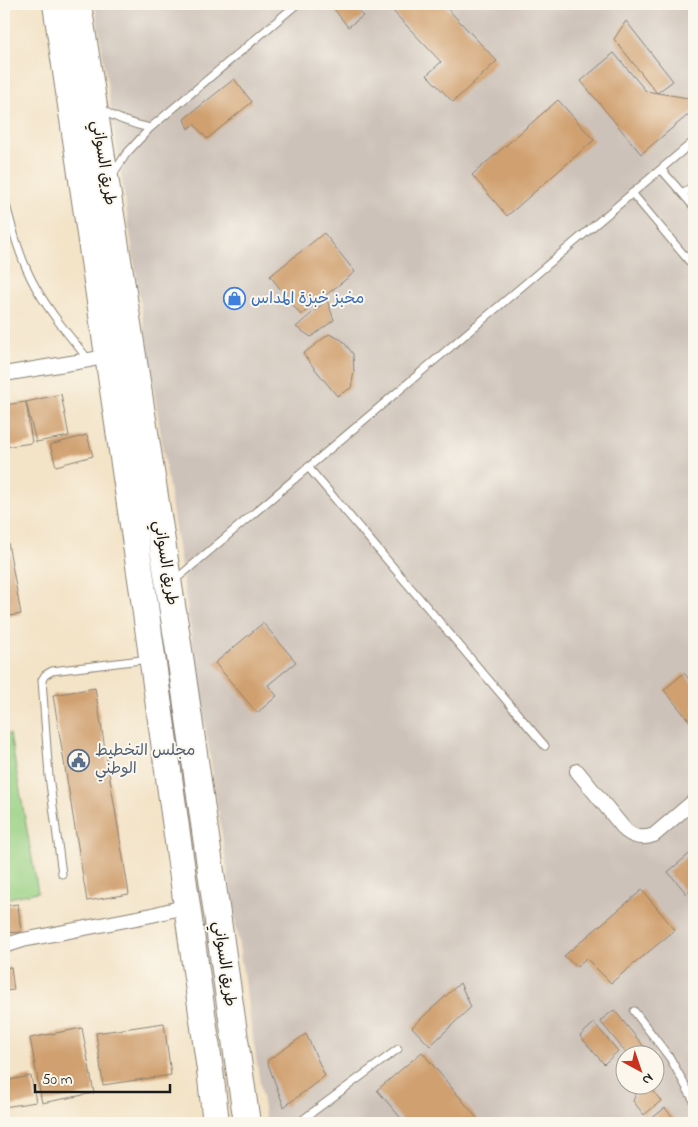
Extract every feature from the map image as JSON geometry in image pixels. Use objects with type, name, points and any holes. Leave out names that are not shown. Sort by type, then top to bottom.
[{"type":"highway","name":"طريق السواني","points":[[56,4],[99,358],[152,658],[216,1123]]},
{"type":"highway","name":"طريق السواني","points":[[78,4],[169,585],[247,1123]]},
{"type":"street","points":[[4,374],[99,358]]},
{"type":"street","points":[[577,771],[626,830],[634,836],[647,838],[654,835],[694,801]]},
{"type":"street","points":[[4,946],[23,940],[152,915],[187,906]]},
{"type":"lane","points":[[107,184],[126,154],[150,128],[297,4]]},
{"type":"lane","points":[[94,105],[120,120],[150,128]]},
{"type":"lane","points":[[169,585],[694,141]]},
{"type":"lane","points":[[661,169],[694,207]]},
{"type":"lane","points":[[683,194],[694,185]]},
{"type":"lane","points":[[632,193],[694,266]]},
{"type":"lane","points":[[4,197],[22,257],[35,287],[52,314],[99,358]]},
{"type":"lane","points":[[308,467],[545,746]]},
{"type":"lane","points":[[62,874],[49,776],[42,680],[45,675],[52,672],[152,658]]},
{"type":"lane","points":[[634,1011],[670,1058],[694,1100]]},
{"type":"lane","points":[[298,1123],[398,1049]]},
{"type":"shaded area","points":[[95,4],[694,4],[694,1123],[266,1123]]},
{"type":"green space","points":[[10,734],[38,892],[4,899],[4,735]]},
{"type":"building","points":[[341,4],[353,4],[363,16],[348,27],[334,9]]},
{"type":"building","points":[[396,4],[443,4],[497,61],[453,102],[427,75],[441,62],[391,9]]},
{"type":"building","points":[[626,21],[673,81],[657,93],[614,39]]},
{"type":"building","points":[[614,53],[646,91],[694,99],[694,110],[641,154],[581,81]]},
{"type":"building","points":[[234,79],[252,102],[207,139],[194,124],[188,129],[184,119]]},
{"type":"building","points":[[558,100],[594,140],[507,216],[472,175]]},
{"type":"building","points":[[324,233],[355,272],[301,315],[270,276]]},
{"type":"building","points":[[327,300],[334,320],[311,337],[296,327]]},
{"type":"building","points":[[329,334],[342,340],[353,354],[354,372],[351,388],[337,396],[303,354]]},
{"type":"building","points":[[61,394],[69,436],[36,442],[26,402]]},
{"type":"building","points":[[26,402],[32,443],[4,447],[4,405]]},
{"type":"building","points":[[87,435],[93,456],[56,466],[50,445]]},
{"type":"building","points":[[8,543],[21,614],[4,617],[4,544]]},
{"type":"building","points":[[263,623],[296,662],[268,685],[277,696],[257,713],[215,663]]},
{"type":"building","points":[[684,673],[694,685],[694,721],[691,723],[664,690]]},
{"type":"building","points":[[95,688],[129,894],[87,901],[53,695]]},
{"type":"building","points":[[694,850],[694,887],[687,894],[668,872]]},
{"type":"building","points":[[642,890],[675,930],[611,983],[586,958],[577,967],[564,956]]},
{"type":"building","points":[[18,904],[21,932],[5,933],[4,906]]},
{"type":"building","points":[[11,967],[14,990],[4,991],[4,968]]},
{"type":"building","points":[[460,983],[471,1007],[430,1046],[412,1027]]},
{"type":"building","points":[[614,1010],[642,1044],[619,1044],[600,1021]]},
{"type":"building","points":[[164,1023],[171,1075],[103,1085],[96,1033]]},
{"type":"building","points":[[594,1023],[616,1049],[616,1053],[604,1064],[580,1036]]},
{"type":"building","points":[[82,1028],[94,1093],[42,1103],[30,1038]]},
{"type":"building","points":[[306,1034],[325,1076],[284,1107],[267,1061]]},
{"type":"building","points":[[422,1052],[481,1123],[405,1123],[377,1090]]},
{"type":"building","points":[[31,1076],[36,1102],[4,1107],[4,1081]]},
{"type":"building","points":[[636,1094],[656,1094],[661,1101],[644,1115],[633,1101]]},
{"type":"building","points":[[665,1108],[678,1123],[646,1123]]},
{"type":"place","name":"مخبز خبزة المداس","points":[[235,299]]},
{"type":"place","name":"مجلس التخطيط الوطني","points":[[79,760]]}]
